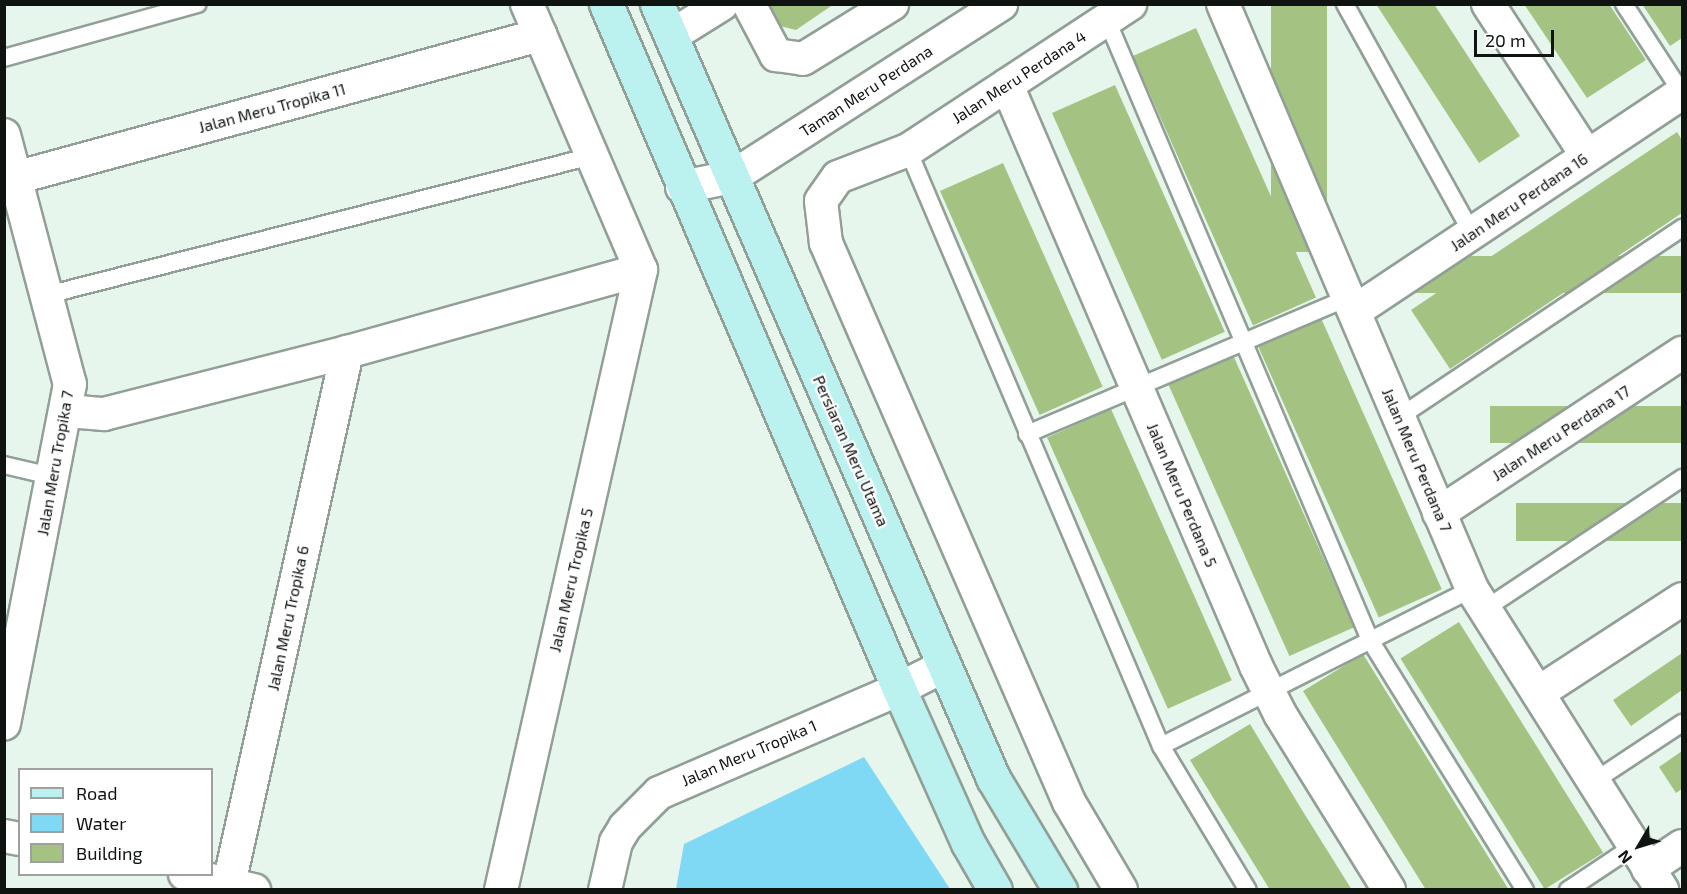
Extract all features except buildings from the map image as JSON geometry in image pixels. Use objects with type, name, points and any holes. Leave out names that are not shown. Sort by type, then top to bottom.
[{"type":"main road","points":[[606,4],[682,187],[900,689],[968,843],[995,890]]},
{"type":"main road","name":"Persiaran Meru Utama","points":[[657,4],[993,778],[1060,890]]},
{"type":"street","points":[[68,411],[104,414],[347,352],[640,270],[527,4]]},
{"type":"street","points":[[671,36],[722,4]]},
{"type":"street","points":[[749,4],[776,55],[803,59],[892,4]]},
{"type":"street","name":"Taman Meru Perdana","points":[[732,177],[1001,4]]},
{"type":"street","name":"Jalan Meru Perdana 7","points":[[1222,4],[1352,304],[1398,418],[1478,599],[1648,868]]},
{"type":"street","points":[[1488,4],[1587,156]]},
{"type":"street","name":"Jalan Meru Perdana 4","points":[[1118,12],[908,150],[838,177],[821,201],[826,243],[1069,802],[1121,890]]},
{"type":"street","name":"Jalan Meru Tropika 11","points":[[10,180],[540,35]]},
{"type":"street","name":"Jalan Meru Perdana 5","points":[[1007,85],[1268,690],[1389,890]]},
{"type":"street","name":"Jalan Meru Perdana 16","points":[[1352,304],[1472,233],[1587,156],[1679,102]]},
{"type":"street","name":"Jalan Meru Tropika 7","points":[[4,135],[10,180],[47,295],[70,384],[68,411],[55,477],[17,596],[5,716]]},
{"type":"street","points":[[682,187],[732,177]]},
{"type":"street","name":"Jalan Meru Tropika 5","points":[[501,890],[640,270]]},
{"type":"street","name":"Jalan Meru Tropika 6","points":[[241,887],[347,352]]},
{"type":"street","name":"Jalan Meru Perdana 17","points":[[1439,513],[1683,353]]},
{"type":"street","points":[[1538,693],[1683,599]]},
{"type":"street","name":"Jalan Meru Tropika 1","points":[[605,890],[616,842],[625,827],[658,793],[900,689],[944,666]]},
{"type":"street","points":[[1648,868],[1683,846]]},
{"type":"street","points":[[194,876],[241,887]]},
{"type":"lane","points":[[4,58],[198,4]]},
{"type":"lane","points":[[1346,4],[1472,233]]},
{"type":"lane","points":[[1624,4],[1679,102]]},
{"type":"lane","points":[[1118,12],[1243,342],[1370,640],[1525,890]]},
{"type":"lane","points":[[908,150],[1161,746],[1248,890]]},
{"type":"lane","points":[[47,295],[592,156]]},
{"type":"lane","points":[[1398,418],[1683,228]]},
{"type":"lane","points":[[1027,434],[1135,386],[1243,342],[1352,304]]},
{"type":"lane","points":[[4,465],[55,477]]},
{"type":"lane","points":[[1161,746],[1370,640],[1478,599],[1683,478]]},
{"type":"lane","points":[[1593,782],[1683,723]]},
{"type":"lane","points":[[1568,890],[1648,868]]},
{"type":"water","points":[[864,757],[950,889],[676,889],[684,844]]}]
